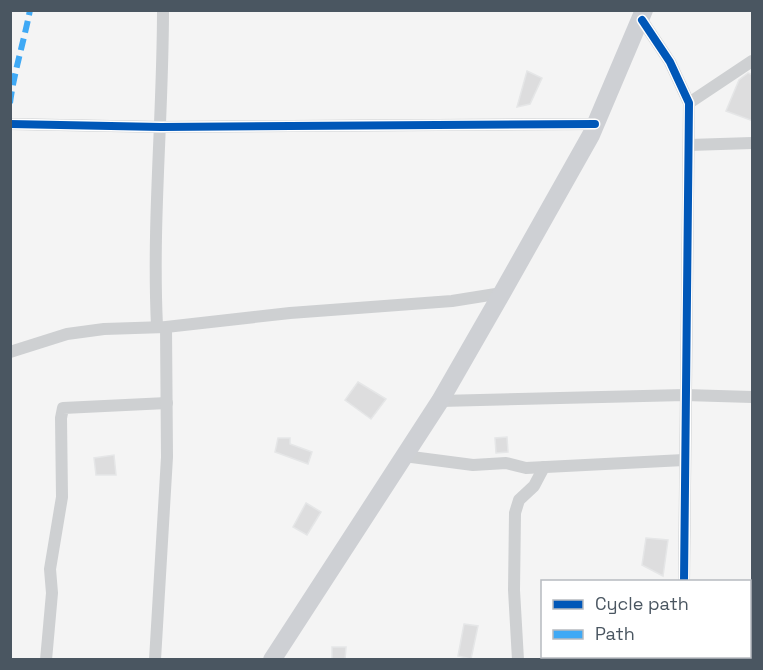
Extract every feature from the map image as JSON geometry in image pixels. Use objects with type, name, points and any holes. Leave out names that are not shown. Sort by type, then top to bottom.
[{"type":"main road","points":[[272,660],[440,401],[502,294],[595,124],[643,15]]},
{"type":"street","points":[[155,660],[167,457],[167,403],[155,197],[161,127],[163,10]]},
{"type":"street","points":[[643,15],[670,62],[689,103],[684,580]]},
{"type":"street","points":[[689,103],[753,61]]},
{"type":"street","points":[[10,124],[161,127],[595,124]]},
{"type":"street","points":[[689,145],[753,143]]},
{"type":"street","points":[[10,352],[68,334],[290,313],[452,302],[502,294]]},
{"type":"street","points":[[440,401],[685,395],[753,397]]},
{"type":"street","points":[[46,660],[52,593],[50,569],[62,497],[62,411],[68,406],[167,403]]},
{"type":"street","points":[[404,456],[473,465],[497,463],[526,468],[684,460]]},
{"type":"street","points":[[518,660],[515,611],[515,513],[519,500],[534,486],[544,467]]},
{"type":"building","points":[[527,71],[542,78],[530,104],[517,107]]},
{"type":"building","points":[[748,73],[753,75],[753,121],[726,111],[739,80]]},
{"type":"building","points":[[358,382],[386,399],[371,419],[345,400]]},
{"type":"building","points":[[507,437],[508,452],[496,453],[495,438]]},
{"type":"building","points":[[278,438],[290,438],[290,444],[312,452],[308,464],[275,452]]},
{"type":"building","points":[[114,455],[116,475],[96,475],[94,458]]},
{"type":"building","points":[[306,503],[321,512],[307,535],[293,527]]},
{"type":"building","points":[[646,538],[668,540],[663,576],[642,565]]},
{"type":"building","points":[[464,624],[478,626],[471,659],[458,656]]},
{"type":"building","points":[[332,647],[346,647],[345,660],[332,660]]},
{"type":"marked path","points":[[10,103],[30,10]]},
{"type":"cycle path","points":[[642,20],[670,62],[689,103],[684,580]]},
{"type":"cycle path","points":[[10,124],[161,127],[595,124]]}]
